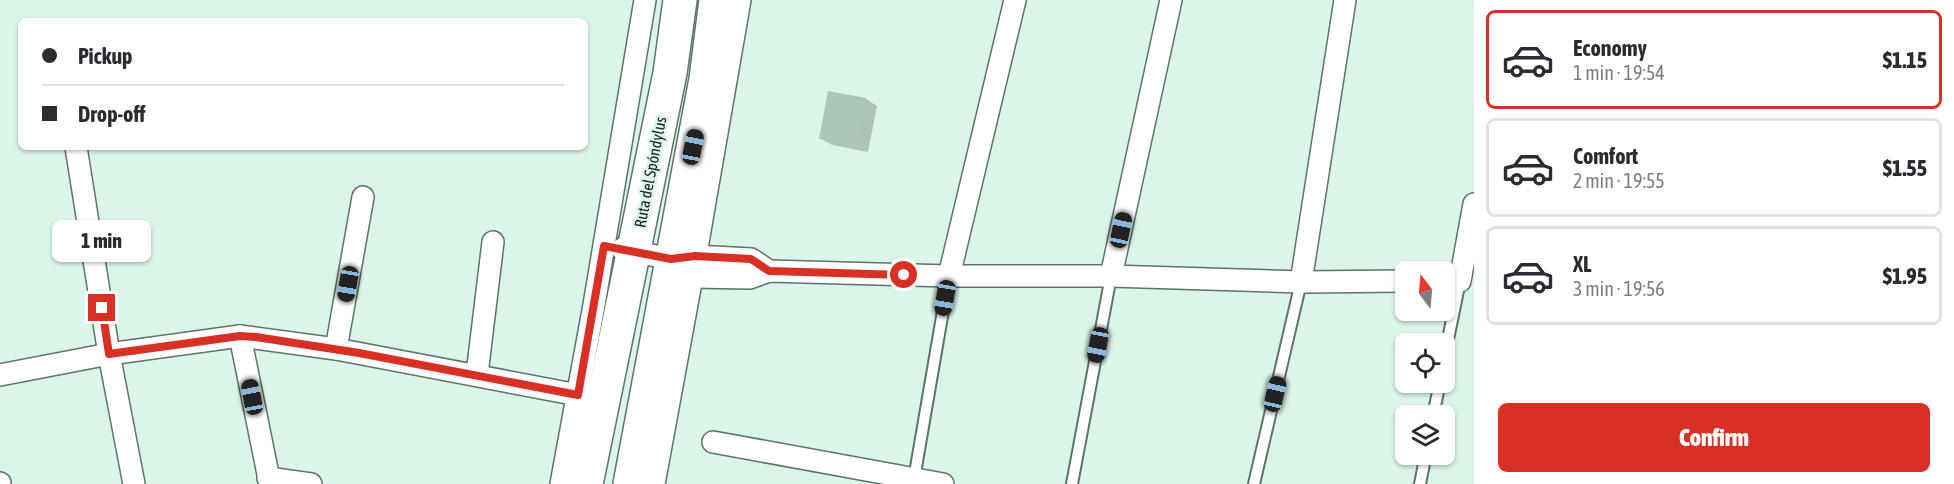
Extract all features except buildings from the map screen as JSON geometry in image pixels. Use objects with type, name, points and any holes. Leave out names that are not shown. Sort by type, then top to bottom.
[{"type":"highway","name":"Ruta del Spóndylus","points":[[586,484],[619,248],[670,73],[680,0]]},
{"type":"highway","points":[[630,484],[686,264],[716,0]]},
{"type":"street","points":[[561,484],[578,395],[619,248],[645,0]]},
{"type":"street","points":[[654,484],[686,264],[740,0]]},
{"type":"street","points":[[949,276],[1015,0]]},
{"type":"street","points":[[1111,276],[1171,0]]},
{"type":"street","points":[[1301,282],[1345,0]]},
{"type":"street","points":[[76,150],[109,354],[134,484]]},
{"type":"street","points":[[336,349],[363,197]]},
{"type":"street","points":[[1460,281],[1474,204]]},
{"type":"street","points":[[477,374],[493,242]]},
{"type":"street","points":[[619,248],[686,264],[751,259],[769,271],[949,276],[1111,276],[1301,282],[1395,281]]},
{"type":"street","points":[[0,375],[109,354],[240,336],[336,349],[578,395]]},
{"type":"street","points":[[240,336],[269,481],[311,484]]},
{"type":"street","points":[[713,442],[943,484]]},
{"type":"lane","points":[[914,479],[949,276]]},
{"type":"lane","points":[[1072,484],[1111,276]]},
{"type":"lane","points":[[1449,333],[1460,281]]},
{"type":"lane","points":[[1254,484],[1301,282]]},
{"type":"lane","points":[[1420,484],[1424,465]]},
{"type":"route","points":[[102,308],[109,354],[240,336],[256,337],[477,374],[578,395],[604,246],[671,259],[695,256],[751,259],[769,271],[904,275]]}]
